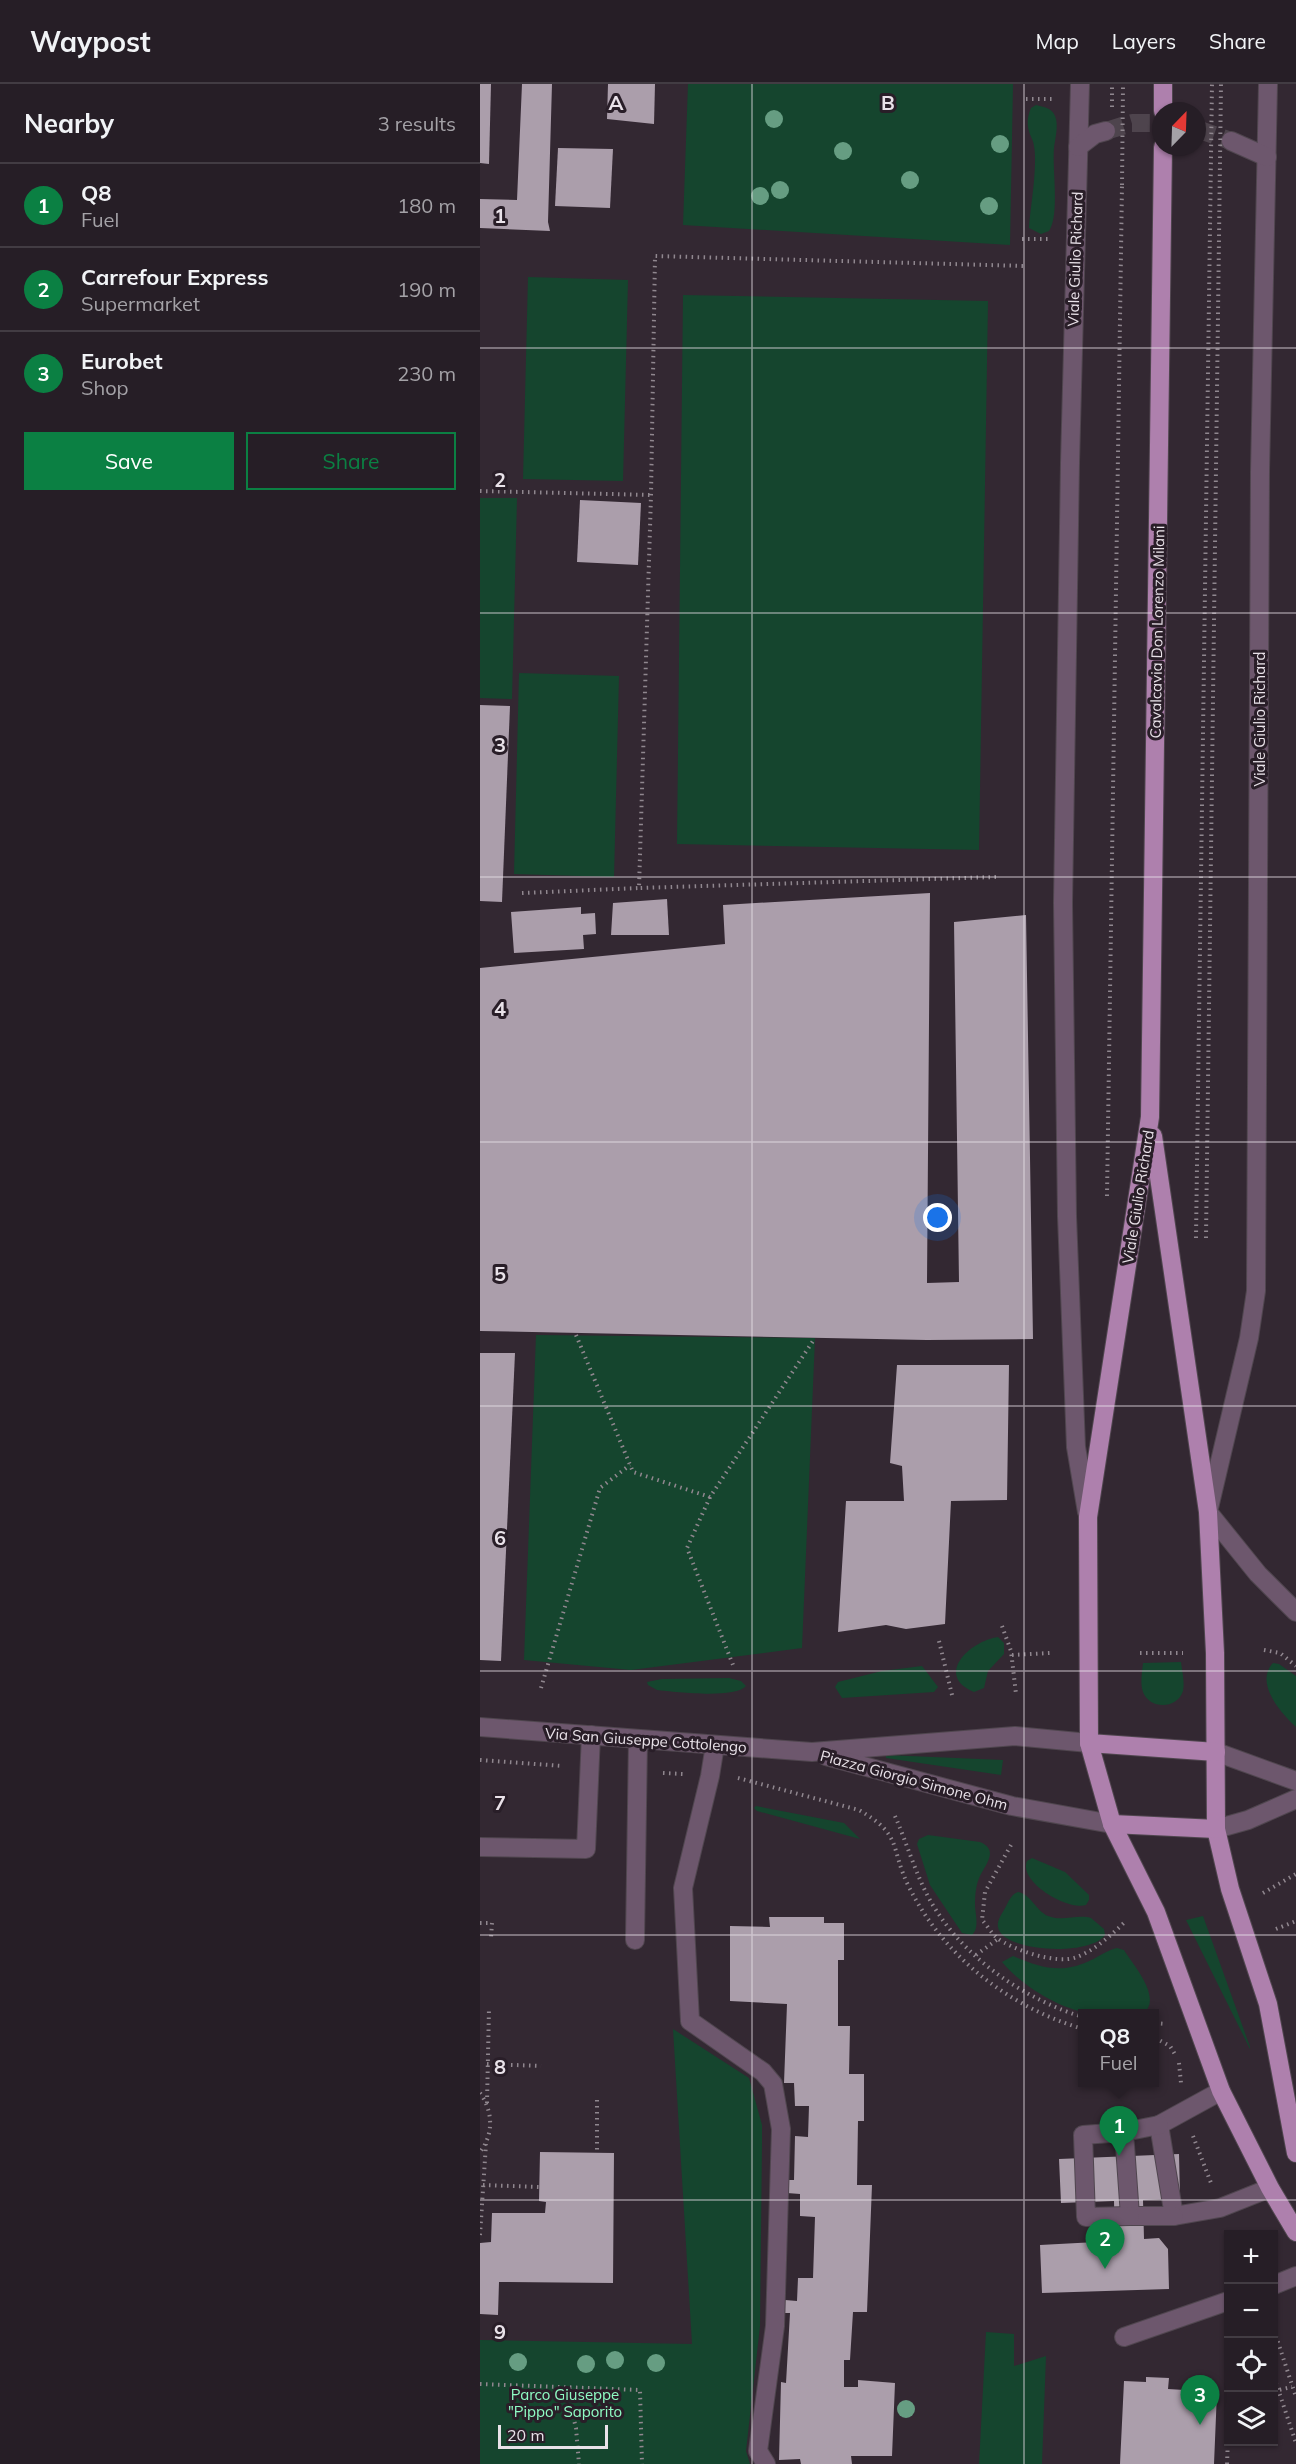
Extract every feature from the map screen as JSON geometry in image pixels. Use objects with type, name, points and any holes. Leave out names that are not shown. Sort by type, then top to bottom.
[{"type":"main road","points":[[1163,102],[1164,84]]},
{"type":"main road","name":"Cavalcavia Don Lorenzo Milani","points":[[1150,1117],[1163,156]]},
{"type":"main road","name":"Viale Giulio Richard","points":[[1150,1117],[1208,1512]]},
{"type":"main road","name":"Viale Giulio Richard","points":[[1088,1518],[1150,1117]]},
{"type":"main road","points":[[1208,1512],[1215,1653],[1216,1830],[1230,1889],[1268,2004],[1296,2153]]},
{"type":"main road","points":[[1088,1518],[1089,1743],[1112,1824],[1156,1912],[1221,2091],[1270,2188],[1296,2232]]},
{"type":"main road","name":"Piazza Giorgio Simone Ohm","points":[[1089,1743],[1216,1752]]},
{"type":"main road","name":"Piazza Giorgio Simone Ohm","points":[[1112,1824],[1216,1830]]},
{"type":"street","name":"Viale Giulio Richard","points":[[1080,84],[1070,440],[1063,903],[1067,1216],[1076,1447],[1088,1518]]},
{"type":"street","name":"Viale Giulio Richard","points":[[1208,1512],[1249,1338],[1256,1292],[1260,472],[1268,84]]},
{"type":"street","points":[[1078,147],[1109,124]]},
{"type":"street","points":[[1231,141],[1267,157]]},
{"type":"street","points":[[1208,1512],[1258,1574],[1296,1612]]},
{"type":"street","name":"Via San Giuseppe Cottolengo","points":[[480,1727],[812,1752]]},
{"type":"street","points":[[480,1847],[586,1849],[591,1735]]},
{"type":"street","name":"Piazza Giorgio Simone Ohm","points":[[812,1752],[1015,1736],[1089,1743]]},
{"type":"street","points":[[635,1940],[638,1738]]},
{"type":"street","points":[[714,1745],[710,1776],[684,1888],[690,2021],[763,2072],[773,2084],[781,2129],[775,2326],[758,2451],[766,2464]]},
{"type":"street","name":"Piazza Giorgio Simone Ohm","points":[[812,1752],[1012,1806],[1112,1824]]},
{"type":"street","name":"Piazza Giorgio Simone Ohm","points":[[1216,1752],[1296,1781]]},
{"type":"street","name":"Piazza Giorgio Simone Ohm","points":[[1216,1830],[1248,1820],[1296,1799]]},
{"type":"street","points":[[1221,2091],[1159,2125],[1124,2132],[1083,2134],[1086,2217],[1174,2216],[1220,2208],[1270,2188]]},
{"type":"street","points":[[1159,2125],[1174,2216]]},
{"type":"street","points":[[1124,2132],[1130,2216]]},
{"type":"street","points":[[1276,2284],[1296,2276]]},
{"type":"street","points":[[1124,2337],[1224,2302]]},
{"type":"path","points":[[1109,124],[1112,84]]},
{"type":"path","points":[[1107,1201],[1123,84]]},
{"type":"path","points":[[1196,1238],[1212,84]]},
{"type":"path","points":[[1206,1238],[1221,84]]},
{"type":"path","points":[[1026,99],[1061,99]]},
{"type":"path","points":[[1022,239],[1057,239]]},
{"type":"path","points":[[639,888],[651,495],[655,256],[1025,266]]},
{"type":"path","points":[[480,491],[651,495]]},
{"type":"path","points":[[522,893],[996,877]]},
{"type":"path","points":[[576,1335],[633,1472],[710,1497]]},
{"type":"path","points":[[734,1665],[687,1548],[710,1497],[815,1338]]},
{"type":"path","points":[[542,1688],[600,1488],[630,1465]]},
{"type":"path","points":[[1002,1626],[1012,1654],[1016,1694]]},
{"type":"path","points":[[939,1641],[952,1699]]},
{"type":"path","points":[[1264,1650],[1280,1653],[1296,1666]]},
{"type":"path","points":[[1012,1654],[1050,1653]]},
{"type":"path","points":[[1140,1653],[1183,1653]]},
{"type":"path","points":[[480,1760],[589,1768]]},
{"type":"path","points":[[638,1771],[738,1778],[859,1810],[884,1826],[893,1837],[908,1885],[924,1915],[945,1943],[972,1969],[1000,1991],[1032,2009],[1078,2027]]},
{"type":"path","points":[[895,1816],[939,1916],[987,1967],[1025,1993],[1059,2010],[1078,2016]]},
{"type":"path","points":[[1011,1845],[985,1892],[982,1920],[998,1939],[1015,1949],[1048,1958],[1074,1959],[1097,1947],[1126,1921]]},
{"type":"path","points":[[1263,1893],[1296,1874]]},
{"type":"path","points":[[1276,1929],[1296,1921]]},
{"type":"path","points":[[480,1923],[492,1923],[491,1938]]},
{"type":"path","points":[[976,1955],[998,1939]]},
{"type":"path","points":[[480,2235],[486,2145],[491,2124],[487,2103],[489,2008]]},
{"type":"path","points":[[1159,2023],[1169,2024]]},
{"type":"path","points":[[487,2064],[542,2066]]},
{"type":"path","points":[[480,2093],[487,2103]]},
{"type":"path","points":[[597,2100],[597,2154]]},
{"type":"path","points":[[480,2152],[486,2145]]},
{"type":"path","points":[[483,2185],[539,2187]]},
{"type":"path","points":[[1277,2338],[1296,2397]]},
{"type":"path","points":[[480,2384],[640,2390],[642,2464]]},
{"type":"path","points":[[566,2387],[576,2428],[579,2464]]},
{"type":"path","points":[[1278,2390],[1292,2387]]},
{"type":"path","points":[[1276,2392],[1296,2443]]},
{"type":"path","points":[[1227,2464],[1228,2446]]},
{"type":"green space","points":[[688,84],[1013,84],[1010,245],[683,225]]},
{"type":"green space","points":[[1036,105],[1052,111],[1057,124],[1054,148],[1054,214],[1049,231],[1041,234],[1029,228],[1035,157],[1028,120],[1031,108]]},
{"type":"green space","points":[[528,277],[628,280],[623,481],[523,479]]},
{"type":"green space","points":[[683,295],[988,301],[979,850],[677,844]]},
{"type":"green space","points":[[480,498],[517,498],[512,699],[480,698]]},
{"type":"green space","points":[[519,673],[619,676],[614,877],[514,874]]},
{"type":"green space","points":[[536,1335],[815,1338],[802,1648],[631,1670],[524,1660]]},
{"type":"green space","points":[[998,1637],[1004,1643],[1004,1654],[988,1671],[984,1688],[974,1692],[962,1685],[957,1677],[960,1660],[977,1645]]},
{"type":"green space","points":[[1181,1662],[1184,1684],[1180,1697],[1175,1702],[1163,1705],[1146,1698],[1142,1685],[1143,1663]]},
{"type":"green space","points":[[1273,1663],[1279,1664],[1296,1676],[1296,1727],[1277,1706],[1268,1688],[1266,1679]]},
{"type":"green space","points":[[922,1666],[938,1687],[934,1692],[842,1698],[835,1687],[838,1682],[882,1671]]},
{"type":"green space","points":[[729,1678],[741,1681],[746,1686],[730,1692],[704,1694],[657,1690],[647,1682],[662,1679]]},
{"type":"green space","points":[[886,1755],[1003,1760],[1001,1775],[886,1758]]},
{"type":"green space","points":[[756,1806],[844,1823],[860,1839],[757,1811],[754,1808]]},
{"type":"green space","points":[[928,1835],[980,1842],[989,1849],[988,1862],[977,1886],[976,1925],[972,1935],[962,1933],[930,1885],[917,1844],[919,1839]]},
{"type":"green space","points":[[1032,1858],[1065,1872],[1089,1895],[1086,1905],[1068,1904],[1037,1886],[1026,1869],[1027,1861]]},
{"type":"green space","points":[[1018,1892],[1023,1893],[1044,1914],[1053,1918],[1091,1918],[1104,1929],[1105,1935],[1096,1942],[1083,1947],[1066,1949],[1047,1949],[1014,1942],[1003,1935],[998,1925],[1009,1900]]},
{"type":"green space","points":[[1203,1916],[1250,2047],[1250,2049],[1186,1920]]},
{"type":"green space","points":[[1117,1948],[1124,1950],[1139,1973],[1150,1999],[1147,2009],[1072,2009],[1028,1986],[1002,1962],[1013,1956],[1049,1968],[1068,1968],[1087,1962]]},
{"type":"green space","name":"Parco Giuseppe \"Pippo\" Saporito","points":[[673,2029],[749,2078],[762,2125],[760,2326],[746,2451],[750,2464],[480,2464],[480,2340],[692,2344]]},
{"type":"green space","points":[[986,2332],[1014,2334],[1014,2366],[1046,2356],[1042,2464],[979,2464]]},
{"type":"building","points":[[480,84],[491,84],[489,164],[480,163]]},
{"type":"building","points":[[522,84],[552,84],[548,222],[550,231],[480,228],[480,199],[517,200]]},
{"type":"building","points":[[608,84],[655,84],[654,124],[607,119]]},
{"type":"building","points":[[558,148],[613,149],[610,208],[555,206]]},
{"type":"building","points":[[580,500],[641,503],[638,565],[577,562]]},
{"type":"building","points":[[480,705],[510,706],[502,902],[480,901]]},
{"type":"building","points":[[930,893],[927,1283],[959,1282],[954,922],[1026,915],[1033,1339],[927,1340],[480,1331],[480,968],[725,944],[723,905]]},
{"type":"building","points":[[667,899],[669,935],[611,935],[613,903]]},
{"type":"building","points":[[581,907],[581,914],[595,913],[596,934],[583,935],[584,949],[514,953],[511,912]]},
{"type":"building","points":[[480,1353],[515,1353],[501,1661],[480,1660]]},
{"type":"building","points":[[897,1365],[1009,1365],[1007,1500],[951,1501],[945,1624],[906,1629],[886,1625],[838,1632],[846,1501],[904,1501],[902,1466],[890,1463]]},
{"type":"building","points":[[769,1917],[824,1917],[824,1923],[844,1923],[844,1960],[838,1960],[838,2026],[850,2026],[849,2074],[864,2074],[864,2121],[858,2121],[857,2185],[872,2185],[867,2312],[853,2312],[850,2360],[844,2360],[844,2387],[858,2387],[858,2380],[895,2383],[892,2456],[851,2456],[852,2464],[801,2464],[800,2459],[779,2460],[781,2382],[786,2383],[790,2313],[784,2313],[785,2300],[797,2301],[798,2278],[813,2278],[815,2217],[800,2216],[800,2194],[787,2193],[788,2180],[794,2180],[795,2136],[808,2137],[809,2106],[795,2106],[794,2083],[784,2083],[787,2004],[730,2001],[730,1926],[770,1927]]},
{"type":"building","points":[[540,2152],[614,2153],[613,2283],[499,2282],[498,2315],[480,2314],[480,2243],[491,2242],[492,2213],[545,2213],[546,2202],[539,2201]]},
{"type":"building","points":[[1179,2154],[1180,2199],[1143,2200],[1144,2239],[1159,2238],[1168,2249],[1169,2289],[1042,2293],[1040,2245],[1115,2241],[1114,2201],[1061,2203],[1059,2159]]},
{"type":"building","points":[[1146,2377],[1169,2378],[1168,2389],[1217,2392],[1214,2464],[1120,2464],[1124,2381],[1146,2382]]},
{"type":"tunnel","points":[[1106,131],[1132,123],[1152,123]]},
{"type":"tunnel","points":[[1206,132],[1231,141]]},
{"type":"place","name":"Q8","points":[[1119,2156]]},
{"type":"place","name":"Carrefour Express","points":[[1105,2269]]},
{"type":"place","name":"Eurobet","points":[[1200,2425]]}]
